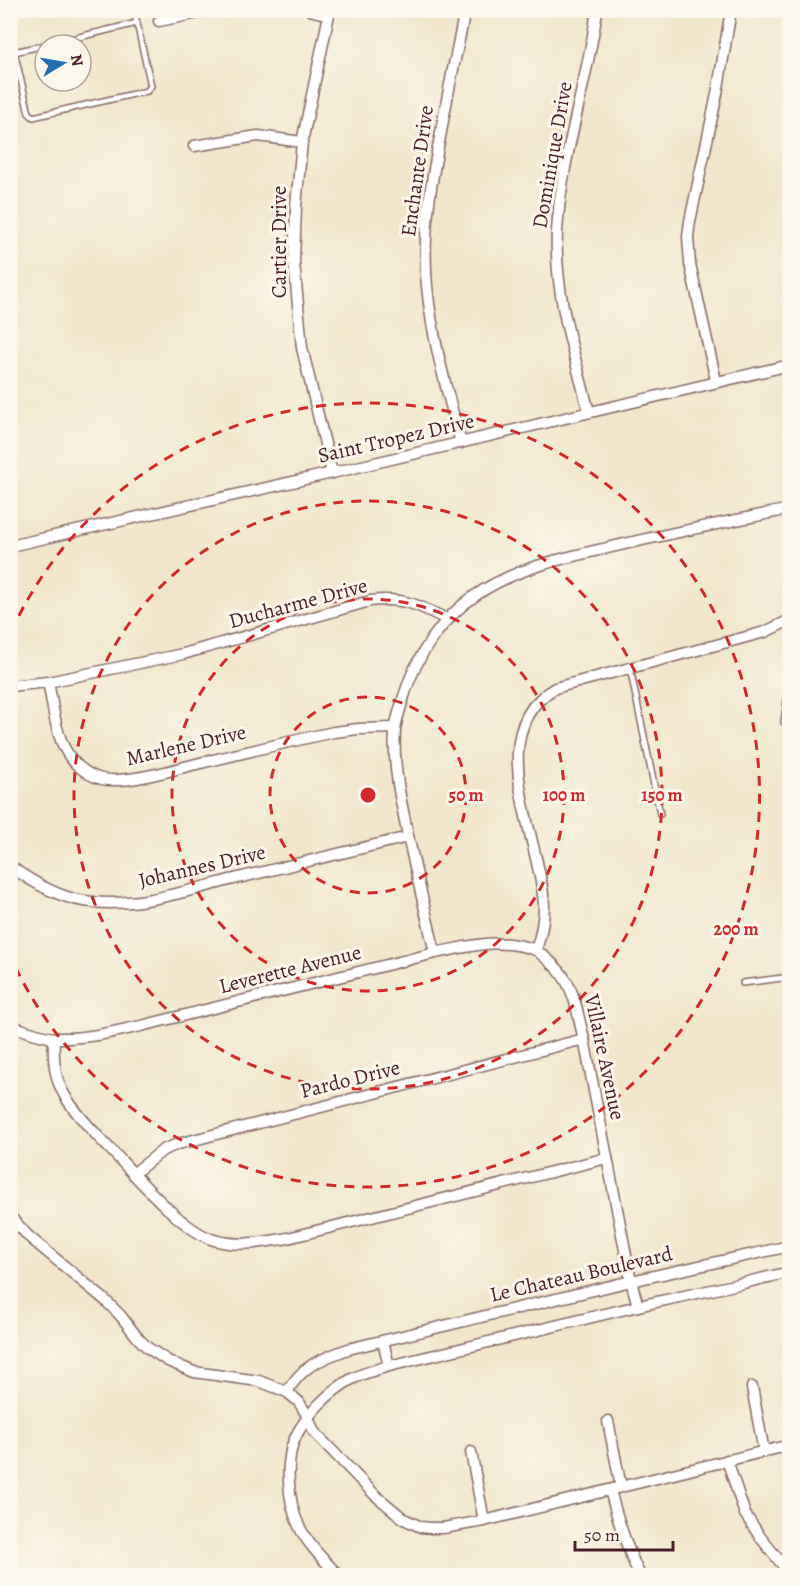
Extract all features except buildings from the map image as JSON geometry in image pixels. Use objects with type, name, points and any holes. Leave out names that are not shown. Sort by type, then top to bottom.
[{"type":"street","points":[[159,21],[214,10]]},
{"type":"street","points":[[310,10],[330,13]]},
{"type":"street","name":"Enchante Drive","points":[[461,442],[438,356],[427,285],[426,252],[431,183],[465,10]]},
{"type":"street","name":"Dominique Drive","points":[[589,412],[565,320],[559,281],[557,232],[561,196],[597,10]]},
{"type":"street","points":[[716,381],[690,264],[688,237],[721,73],[731,10]]},
{"type":"street","name":"Cartier Drive","points":[[330,13],[302,142],[294,262],[302,348],[332,473]]},
{"type":"street","points":[[194,146],[258,136],[302,142]]},
{"type":"street","name":"Saint Tropez Drive","points":[[10,546],[332,473],[789,364]]},
{"type":"street","points":[[435,953],[408,837],[394,754],[395,729],[410,677],[426,647],[448,620],[476,595],[497,582],[537,566],[631,542],[789,509]]},
{"type":"street","name":"Ducharme Drive","points":[[10,686],[48,682],[183,654],[370,601],[404,601],[448,620]]},
{"type":"street","points":[[536,950],[541,936],[544,905],[541,880],[519,781],[517,756],[518,740],[523,723],[536,702],[555,688],[765,632],[789,620]]},
{"type":"street","name":"Marlene Drive","points":[[48,682],[63,745],[74,762],[102,780],[121,780],[164,772],[334,732],[358,729],[395,729]]},
{"type":"street","name":"Johannes Drive","points":[[10,866],[39,884],[68,897],[97,903],[127,902],[183,891],[408,837]]},
{"type":"street","name":"Leverette Avenue","points":[[54,1038],[94,1035],[141,1026],[435,953],[493,942],[510,943],[536,950]]},
{"type":"street","name":"Villaire Avenue","points":[[536,950],[564,976],[575,1000],[631,1281],[638,1306]]},
{"type":"street","points":[[10,1025],[54,1038],[53,1058],[65,1096],[97,1135],[170,1211],[193,1229],[209,1238],[223,1242],[240,1244],[288,1238],[607,1158]]},
{"type":"street","name":"Pardo Drive","points":[[134,1174],[151,1158],[178,1144],[584,1039]]},
{"type":"street","points":[[10,1216],[28,1236],[105,1300],[148,1348],[168,1361],[195,1372],[259,1381],[286,1392],[299,1402],[314,1432],[375,1495],[404,1519],[421,1527],[443,1528],[484,1521],[789,1445]]},
{"type":"street","name":"Le Chateau Boulevard","points":[[286,1392],[300,1374],[316,1361],[348,1349],[631,1281],[789,1246]]},
{"type":"street","name":"Le Chateau Boulevard","points":[[339,1575],[320,1556],[298,1525],[291,1503],[287,1477],[295,1436],[308,1417],[327,1397],[349,1380],[388,1366],[789,1272]]},
{"type":"street","points":[[383,1341],[388,1366]]},
{"type":"street","points":[[752,1387],[764,1452]]},
{"type":"street","points":[[608,1421],[619,1525],[640,1575]]},
{"type":"street","points":[[471,1452],[484,1521]]},
{"type":"street","points":[[728,1460],[745,1514],[789,1574]]},
{"type":"lane","points":[[10,36],[29,113],[33,117],[147,91],[151,86],[134,10]]},
{"type":"lane","points":[[93,34],[137,23]]},
{"type":"lane","points":[[14,52],[33,48]]},
{"type":"lane","points":[[630,668],[660,814]]},
{"type":"lane","points":[[784,722],[789,678]]},
{"type":"lane","points":[[743,983],[789,977]]}]
